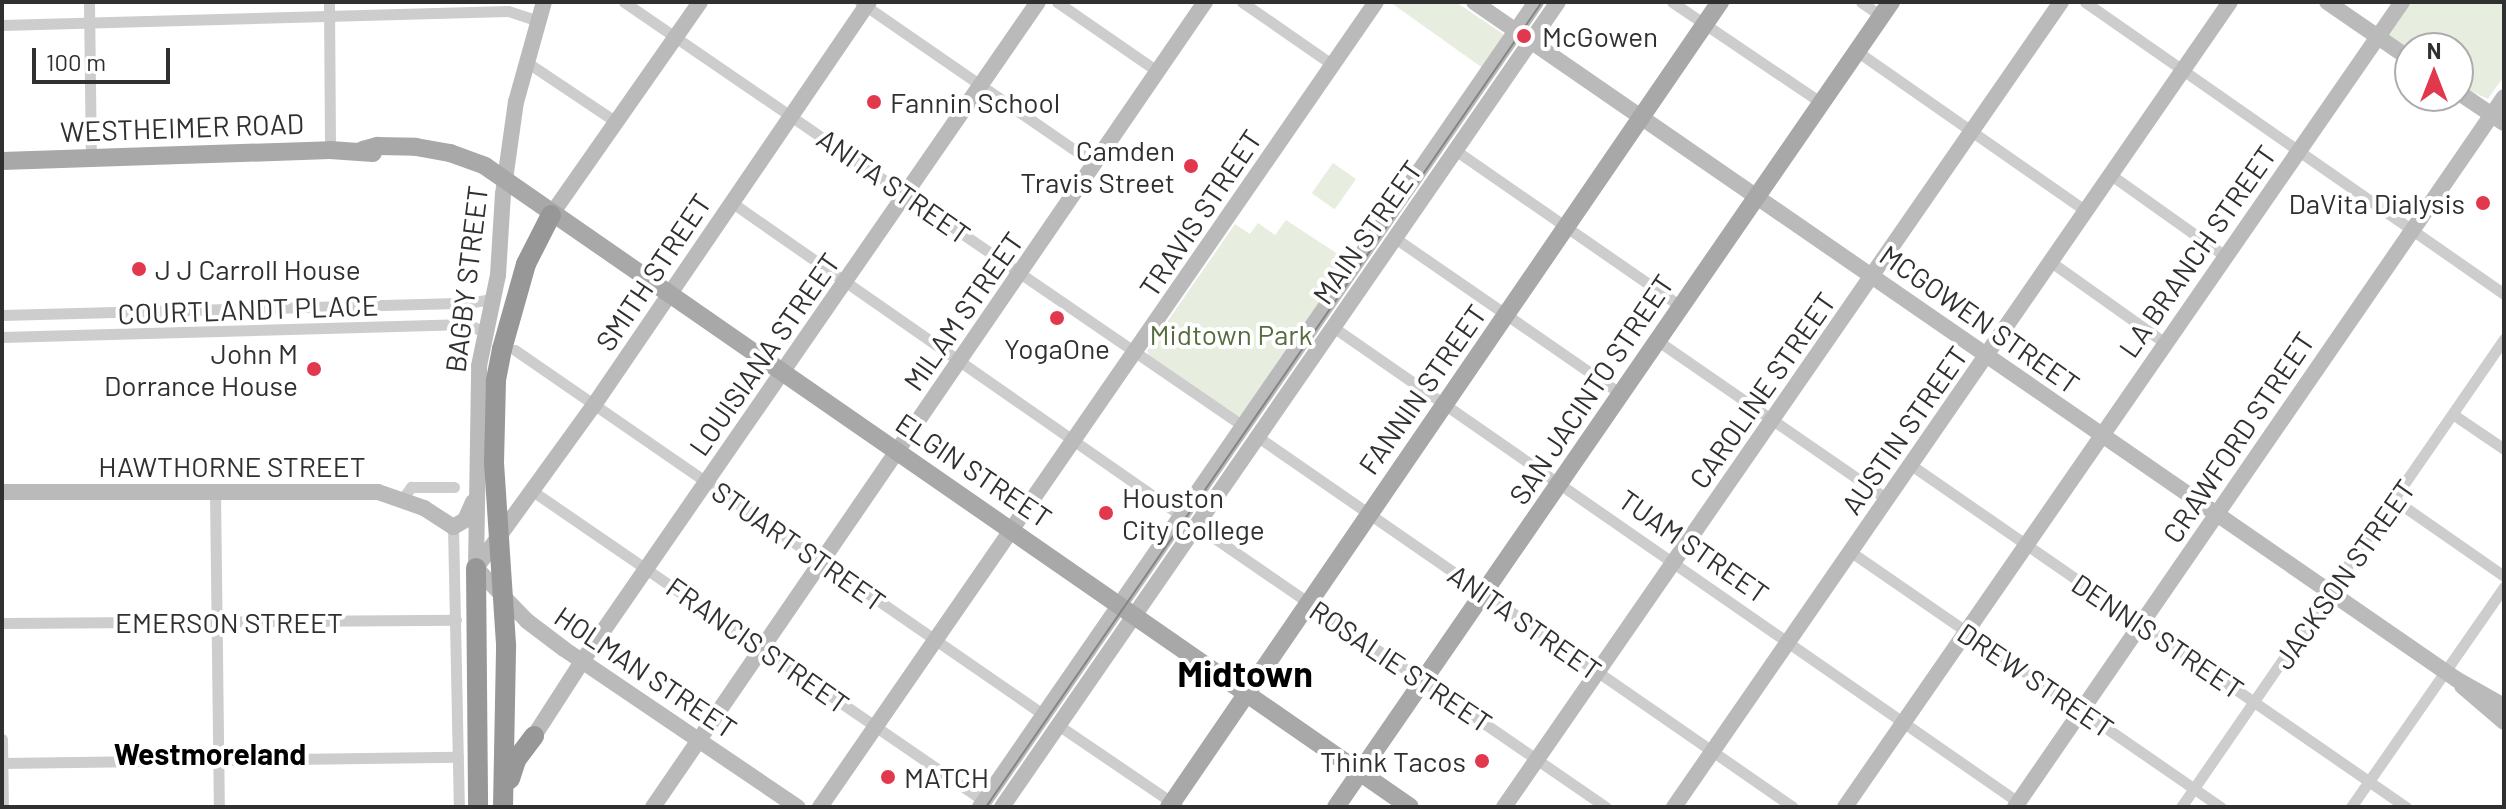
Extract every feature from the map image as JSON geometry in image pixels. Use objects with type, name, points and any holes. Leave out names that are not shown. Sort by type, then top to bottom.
[{"type":"highway","points":[[504,800],[506,646],[494,463],[495,394],[508,350],[526,264],[551,215]]},
{"type":"highway","points":[[476,568],[478,807]]},
{"type":"highway","points":[[504,800],[516,760],[534,736]]},
{"type":"main road","name":"BAGBY STREET","points":[[476,568],[478,382],[493,299],[504,183],[525,61],[544,2]]},
{"type":"main road","points":[[551,215],[700,2]]},
{"type":"main road","name":"LOUISIANA STREET","points":[[534,736],[583,660],[1038,2]]},
{"type":"main road","name":"MILAM STREET","points":[[653,807],[1205,2]]},
{"type":"main road","name":"TRAVIS STREET","points":[[820,807],[1376,2]]},
{"type":"main road","name":"MCGOWEN STREET","points":[[1474,2],[2451,676],[2504,706]]},
{"type":"main road","name":"MAIN STREET","points":[[1002,807],[1058,725],[1182,516],[1536,2]]},
{"type":"main road","name":"MAIN STREET","points":[[982,804],[1044,715],[1197,526],[1558,2]]},
{"type":"main road","name":"FANNIN STREET","points":[[1173,805],[1307,603],[1508,315],[1720,2]]},
{"type":"main road","name":"CAROLINE STREET","points":[[1504,807],[2061,2]]},
{"type":"main road","name":"AUSTIN STREET","points":[[1674,807],[2230,2]]},
{"type":"main road","points":[[2327,2],[2394,48]]},
{"type":"main road","name":"LA BRANCH STREET","points":[[1845,807],[2402,2]]},
{"type":"main road","name":"SMITH STREET","points":[[476,568],[594,405],[865,3]]},
{"type":"main road","name":"SAN JACINTO STREET","points":[[1336,807],[1886,9]]},
{"type":"main road","name":"CRAWFORD STREET","points":[[2019,805],[2080,710],[2217,515],[2410,230],[2498,119],[2504,97]]},
{"type":"main road","points":[[2474,103],[2498,119]]},
{"type":"main road","name":"WESTHEIMER ROAD","points":[[2,161],[363,150],[396,146],[450,153],[485,166],[504,183]]},
{"type":"main road","name":"ELGIN STREET","points":[[504,183],[1410,807]]},
{"type":"main road","points":[[453,527],[469,515],[476,488]]},
{"type":"main road","name":"HAWTHORNE STREET","points":[[2,492],[378,492],[403,498],[453,527]]},
{"type":"main road","name":"HOLMAN STREET","points":[[476,568],[538,630],[797,807]]},
{"type":"main road","name":"MCGOWEN STREET","points":[[2451,676],[2479,704],[2504,722]]},
{"type":"street","points":[[89,2],[91,158]]},
{"type":"street","points":[[329,2],[330,150]]},
{"type":"street","name":"ANITA STREET","points":[[624,2],[1243,426]]},
{"type":"street","points":[[1057,2],[1157,71]]},
{"type":"street","points":[[1242,2],[1333,65]]},
{"type":"street","points":[[1672,2],[1822,103]]},
{"type":"street","points":[[1861,2],[1886,9]]},
{"type":"street","points":[[2085,2],[2504,294]]},
{"type":"street","points":[[865,3],[1095,164]]},
{"type":"street","points":[[2,25],[329,16],[508,7],[536,20]]},
{"type":"street","points":[[1858,52],[2086,211]]},
{"type":"street","points":[[525,61],[616,122]]},
{"type":"street","points":[[1455,150],[1682,307]]},
{"type":"street","points":[[2111,175],[2225,256]]},
{"type":"street","points":[[731,202],[1182,516]]},
{"type":"street","points":[[1395,238],[1621,394]]},
{"type":"street","points":[[2051,262],[2165,343]]},
{"type":"street","name":"COURTLANDT PLACE","points":[[2,315],[326,307],[493,299]]},
{"type":"street","points":[[442,303],[443,324]]},
{"type":"street","points":[[326,307],[326,328]]},
{"type":"street","points":[[200,310],[201,331]]},
{"type":"street","points":[[78,313],[78,334]]},
{"type":"street","name":"COURTLANDT PLACE","points":[[2,337],[443,324],[472,324],[486,333]]},
{"type":"street","name":"TUAM STREET","points":[[1333,327],[2019,805]]},
{"type":"street","name":"JACKSON STREET","points":[[2181,807],[2396,501],[2504,339]]},
{"type":"street","points":[[1658,341],[1887,499]]},
{"type":"street","name":"STUART STREET","points":[[508,350],[594,405],[1044,715]]},
{"type":"street","points":[[2454,415],[2504,449]]},
{"type":"street","name":"ANITA STREET","points":[[1258,437],[1793,807]]},
{"type":"street","name":"DENNIS STREET","points":[[1911,465],[2406,807]]},
{"type":"street","points":[[403,498],[411,487],[454,487]]},
{"type":"street","name":"FRANCIS STREET","points":[[531,490],[982,804]]},
{"type":"street","points":[[215,491],[219,807]]},
{"type":"street","points":[[2396,501],[2504,576]]},
{"type":"street","name":"ROSALIE STREET","points":[[1197,526],[1606,807]]},
{"type":"street","points":[[453,527],[459,807]]},
{"type":"street","name":"DREW STREET","points":[[1851,552],[2221,807]]},
{"type":"street","points":[[2351,807],[2451,676],[2504,587]]},
{"type":"street","name":"EMERSON STREET","points":[[2,623],[456,620]]},
{"type":"street","points":[[1058,725],[1173,805]]},
{"type":"street","points":[[2,739],[3,807]]},
{"type":"street","points":[[2,763],[458,757]]},
{"type":"green space","points":[[1390,2],[1456,2],[1506,36],[1484,69]]},
{"type":"green space","points":[[2407,2],[2504,2],[2504,76],[2488,99],[2474,92],[2474,32],[2394,32],[2394,41],[2389,38],[2388,30]]},
{"type":"green space","points":[[1333,163],[1356,179],[1335,209],[1312,193]]},
{"type":"green space","name":"Midtown Park","points":[[1286,220],[1353,264],[1244,417],[1236,416],[1150,358],[1147,351],[1235,224],[1250,234],[1258,223],[1275,235]]},
{"type":"tram line","points":[[986,807],[1542,2]]},
{"type":"place","name":"McGowen","points":[[1524,36]]},
{"type":"place","name":"Fannin School","points":[[874,102]]},
{"type":"place","name":"Camden Travis Street","points":[[1191,166]]},
{"type":"place","name":"DaVita Dialysis","points":[[2483,203]]},
{"type":"place","name":"J J Carroll House","points":[[139,269]]},
{"type":"place","name":"YogaOne","points":[[1057,318]]},
{"type":"place","name":"John M Dorrance House","points":[[314,369]]},
{"type":"place","name":"Houston City College","points":[[1106,513]]},
{"type":"place","name":"Think Tacos","points":[[1482,761]]},
{"type":"place","name":"MATCH","points":[[888,777]]},
{"type":"district","name":"Midtown","points":[[1245,673]]},
{"type":"district","name":"Westmoreland","points":[[210,753]]}]
